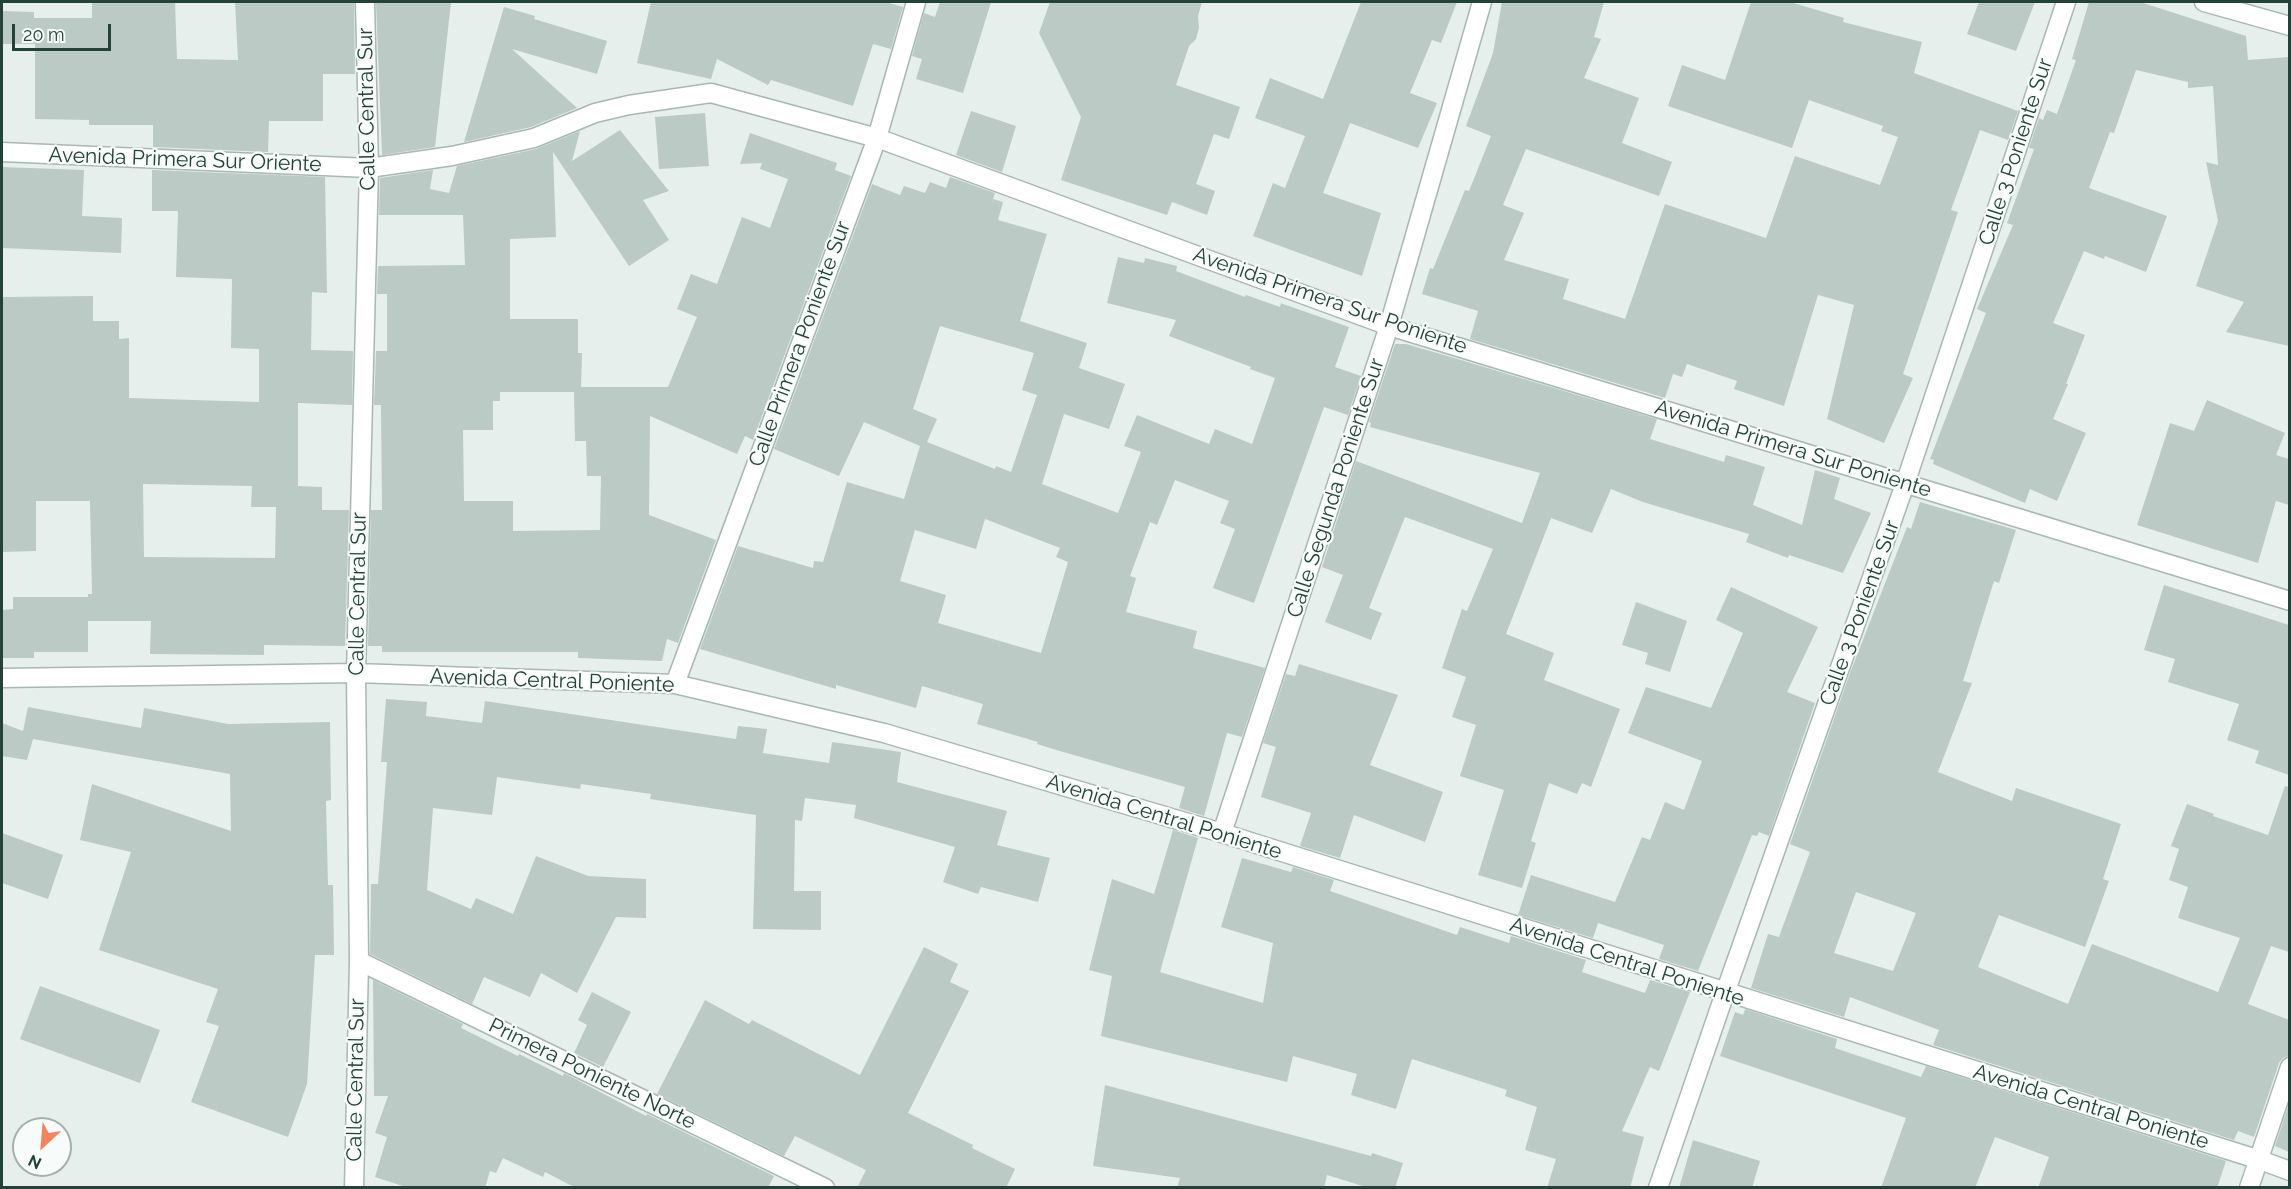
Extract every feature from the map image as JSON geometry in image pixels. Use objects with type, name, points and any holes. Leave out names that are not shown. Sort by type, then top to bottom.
[{"type":"street","name":"Calle Central Sur","points":[[354,1188],[359,961],[356,673],[369,168],[365,2]]},
{"type":"street","name":"Calle Primera Poniente Sur","points":[[675,684],[877,138],[916,2]]},
{"type":"street","name":"Calle Segunda Poniente Sur","points":[[1222,833],[1389,326],[1482,2]]},
{"type":"street","name":"Calle 3 Poniente Sur","points":[[1658,1188],[1905,484],[2066,2]]},
{"type":"street","points":[[2204,2],[2289,26]]},
{"type":"street","name":"Avenida Primera Sur Poniente","points":[[369,168],[452,156],[534,138],[595,113],[630,105],[711,93],[877,138],[1389,326],[2289,601]]},
{"type":"street","name":"Avenida Primera Sur Oriente","points":[[2,152],[369,168]]},
{"type":"street","name":"Avenida Central Poniente","points":[[2,678],[356,673],[675,684],[884,733],[1222,833],[2289,1171]]},
{"type":"street","name":"Primera Poniente Norte","points":[[359,961],[825,1188]]},
{"type":"street","points":[[2249,1188],[2289,1067]]},
{"type":"building","points":[[92,2],[175,2],[177,59],[238,60],[235,2],[354,2],[355,74],[323,74],[323,121],[269,121],[268,152],[153,147],[153,125],[89,125],[89,120],[35,119],[35,44],[2,44],[2,11],[34,12],[34,18],[92,18]]},
{"type":"building","points":[[376,2],[451,2],[435,147],[382,155]]},
{"type":"building","points":[[651,2],[886,2],[903,7],[891,49],[873,44],[853,106],[771,80],[768,85],[717,59],[711,79],[637,63]]},
{"type":"building","points":[[940,2],[991,2],[963,93],[916,79],[922,59],[912,56],[924,13],[935,17]]},
{"type":"building","points":[[1050,2],[1202,2],[1196,39],[1189,46],[1176,85],[1240,107],[1229,139],[1214,134],[1196,184],[1215,191],[1207,215],[1172,202],[1167,215],[1061,180],[1081,117],[1039,33]]},
{"type":"building","points":[[1361,2],[1457,2],[1441,43],[1432,40],[1410,93],[1437,103],[1418,148],[1350,123],[1323,193],[1381,213],[1362,276],[1253,236],[1273,183],[1285,188],[1305,136],[1255,118],[1270,78],[1323,99]]},
{"type":"building","points":[[1502,2],[1604,2],[1594,37],[1601,39],[1584,78],[1639,98],[1622,143],[1672,162],[1659,196],[1526,149],[1503,205],[1524,213],[1504,260],[1569,279],[1563,299],[1625,319],[1665,204],[1766,238],[1795,156],[1880,185],[1898,137],[1881,131],[1883,126],[1809,100],[1792,148],[1668,106],[1682,65],[1725,80],[1751,2],[1790,2],[1844,18],[1843,22],[1922,42],[1914,73],[2018,111],[2008,140],[1980,130],[1951,210],[1958,212],[1903,374],[1913,378],[1884,443],[1827,419],[1854,305],[1818,295],[1784,406],[1734,389],[1737,381],[1687,364],[1682,377],[1673,374],[1665,398],[1470,339],[1478,311],[1422,294],[1430,268],[1433,269],[1465,190],[1469,191],[1491,136],[1466,126],[1493,53]]},
{"type":"building","points":[[1979,2],[2035,2],[2016,51],[1967,34]]},
{"type":"building","points":[[2089,2],[2140,2],[2246,36],[2248,60],[2289,57],[2289,346],[2226,332],[2244,302],[2196,286],[2218,221],[2206,162],[2218,165],[2213,86],[2188,88],[2188,82],[2136,70],[2114,133],[2110,132],[2089,188],[2167,216],[2146,272],[2105,256],[2104,259],[2084,251],[2053,323],[2085,335],[2053,419],[2086,433],[2057,501],[2030,489],[2025,503],[1933,464],[1934,460],[1930,459],[1986,313],[1977,309],[2013,225],[2007,223],[2034,149],[2029,148],[2039,118],[2043,120],[2047,110],[2057,114],[2076,60],[2072,59]]},
{"type":"building","points":[[504,7],[535,16],[534,19],[607,41],[597,74],[512,49],[577,108],[531,127],[464,142]]},
{"type":"building","points":[[971,111],[1016,126],[1002,172],[956,155]]},
{"type":"building","points":[[705,113],[709,166],[659,169],[655,117]]},
{"type":"building","points":[[620,130],[669,191],[643,200],[669,240],[629,266],[553,152],[556,237],[510,239],[510,319],[578,319],[578,353],[582,353],[581,387],[668,387],[697,317],[677,309],[691,274],[717,284],[742,217],[770,228],[788,179],[760,169],[762,163],[740,164],[750,133],[837,163],[835,170],[851,176],[753,440],[745,436],[737,454],[650,416],[649,515],[716,540],[678,643],[667,639],[662,661],[578,658],[578,652],[382,652],[382,646],[368,646],[371,510],[382,510],[381,405],[374,405],[376,351],[387,351],[387,294],[377,294],[378,266],[465,265],[463,215],[379,215],[380,178],[433,170],[430,189],[449,193],[457,166],[536,149],[580,131],[572,161]],"holes":[[[500,392],[574,392],[575,441],[586,441],[587,476],[601,476],[600,530],[513,531],[513,501],[464,501],[463,430],[493,430],[493,401],[500,401]]]},
{"type":"building","points":[[2,167],[84,170],[82,216],[122,218],[121,253],[2,248]]},
{"type":"building","points":[[152,170],[325,177],[327,293],[312,292],[311,350],[353,351],[352,405],[298,403],[298,486],[322,487],[322,510],[349,510],[345,646],[264,645],[264,655],[150,654],[151,621],[88,621],[88,594],[92,594],[90,501],[36,501],[36,551],[2,552],[2,297],[93,296],[93,321],[119,321],[119,339],[129,338],[129,398],[259,402],[259,349],[231,348],[232,279],[176,277],[178,211],[152,211]],"holes":[[[143,484],[252,486],[251,507],[276,507],[275,558],[144,557]]]},
{"type":"building","points":[[950,177],[995,193],[993,199],[1003,202],[998,220],[1047,234],[1020,321],[1087,343],[1079,368],[1125,384],[1109,429],[1064,414],[1042,484],[1118,513],[1141,452],[1124,446],[1137,415],[1209,444],[1215,429],[1252,444],[1275,378],[1169,336],[1176,320],[1107,303],[1118,257],[1144,263],[1145,258],[1177,266],[1176,271],[1245,297],[1246,295],[1280,307],[1281,303],[1349,327],[1335,367],[1361,376],[1348,415],[1324,407],[1254,603],[1213,588],[1235,529],[1220,523],[1229,501],[1175,480],[1157,525],[1150,522],[1130,576],[1136,578],[1126,612],[1197,631],[1193,648],[1265,668],[1242,737],[1227,733],[1204,816],[1179,808],[1185,787],[1053,749],[1037,744],[1038,742],[977,724],[983,704],[922,686],[916,708],[836,685],[836,689],[700,649],[738,546],[813,568],[814,561],[823,562],[847,482],[904,499],[920,446],[864,422],[839,476],[774,449],[872,184],[900,195],[904,186],[925,193],[930,182],[946,188]],"holes":[[[940,326],[1034,353],[1022,390],[1037,395],[1011,472],[996,466],[995,469],[927,442],[937,419],[913,409]],[[985,519],[1060,548],[1056,557],[1068,562],[1041,653],[938,623],[946,595],[900,581],[915,530],[976,549]]]},
{"type":"building","points":[[1395,344],[1406,344],[1657,419],[1650,439],[1724,462],[1726,455],[1765,467],[1753,505],[1802,525],[1815,470],[1840,478],[1834,499],[1871,513],[1843,573],[1789,555],[1788,558],[1746,542],[1749,534],[1643,502],[1611,489],[1592,533],[1551,518],[1506,634],[1554,653],[1544,680],[1620,709],[1591,787],[1582,783],[1577,794],[1549,783],[1531,841],[1536,843],[1522,888],[1478,875],[1504,790],[1460,776],[1476,725],[1452,717],[1466,677],[1442,668],[1462,609],[1467,611],[1493,549],[1405,517],[1369,608],[1382,613],[1371,640],[1325,622],[1343,575],[1322,567],[1356,461],[1522,523],[1540,473],[1370,427],[1369,422]]},
{"type":"building","points":[[2207,400],[2285,433],[2276,455],[2289,459],[2289,505],[2276,501],[2258,563],[2137,525],[2170,423],[2194,431]]},
{"type":"building","points":[[1920,502],[2016,530],[1999,583],[1994,581],[1963,681],[1972,683],[1938,772],[2012,801],[2016,788],[2121,824],[2103,879],[2109,881],[2085,947],[1999,915],[1978,967],[2068,1004],[2092,944],[2218,992],[2240,938],[2178,918],[2188,887],[2169,880],[2179,849],[2171,846],[2187,804],[2214,814],[2213,816],[2268,835],[2285,786],[2289,787],[2289,952],[2271,946],[2248,1004],[2289,1020],[2289,1056],[2283,1058],[2279,1063],[2254,1137],[2238,1131],[2234,1140],[1933,1045],[1939,1030],[1850,997],[1844,1017],[1751,988],[1768,934],[1779,937],[1810,852],[1790,844],[1850,673],[1907,527],[1911,529]],"holes":[[[1856,892],[1916,913],[1893,971],[1834,953]]]},
{"type":"building","points":[[2164,585],[2289,625],[2289,775],[2255,763],[2259,751],[2227,740],[2239,704],[2168,682],[2175,659],[2144,650]]},
{"type":"building","points":[[1731,587],[1818,627],[1787,692],[1815,703],[1769,836],[1759,832],[1757,836],[1752,835],[1698,971],[1659,959],[1664,945],[1598,923],[1593,938],[1518,915],[1531,875],[1615,902],[1642,837],[1650,840],[1665,802],[1684,810],[1702,761],[1628,733],[1646,687],[1711,708],[1743,633],[1716,620]]},
{"type":"building","points":[[13,597],[88,597],[88,652],[34,652],[34,658],[2,658],[2,610],[13,609]]},
{"type":"building","points":[[1636,602],[1687,621],[1670,672],[1645,664],[1648,653],[1622,645]]},
{"type":"building","points":[[1299,664],[1398,695],[1370,765],[1443,792],[1425,842],[1354,815],[1340,858],[1300,846],[1311,813],[1261,797],[1276,747],[1263,743],[1286,674],[1295,676]]},
{"type":"building","points":[[386,699],[427,702],[426,716],[482,723],[485,701],[736,739],[738,726],[767,729],[763,753],[829,763],[832,742],[901,752],[897,782],[1007,811],[997,845],[1050,858],[1038,902],[981,887],[978,894],[943,882],[955,847],[854,818],[856,805],[805,798],[802,821],[795,820],[794,891],[821,891],[821,930],[753,929],[756,815],[650,799],[651,794],[581,784],[580,789],[497,777],[492,815],[433,808],[427,890],[471,909],[476,898],[513,914],[536,856],[588,876],[646,879],[646,918],[616,917],[577,993],[541,973],[530,997],[484,977],[472,1004],[370,954],[371,884],[378,884],[387,762],[381,762]]},
{"type":"building","points":[[28,707],[141,728],[144,708],[228,724],[330,722],[331,800],[326,801],[328,885],[333,885],[334,955],[315,955],[307,1084],[288,1137],[191,1102],[219,1026],[206,1022],[218,989],[99,950],[131,852],[80,840],[92,784],[231,831],[230,774],[33,739],[27,760],[2,756],[2,723],[23,731]]},
{"type":"building","points":[[1173,830],[1198,838],[1160,972],[1263,1003],[1273,943],[1221,927],[1242,858],[1291,872],[1293,867],[1334,880],[1330,891],[1457,935],[1460,927],[1509,943],[1511,936],[1586,960],[1582,972],[1645,993],[1650,980],[1690,992],[1659,1071],[1650,1067],[1622,1131],[1644,1137],[1630,1188],[1547,1188],[1556,1159],[1525,1150],[1537,1107],[1505,1096],[1507,1090],[1412,1059],[1396,1109],[1351,1095],[1357,1074],[1293,1056],[1287,1082],[1101,1036],[1112,976],[1089,970],[1112,879],[1154,894]]},
{"type":"building","points":[[2,833],[63,855],[48,899],[2,883]]},
{"type":"building","points":[[924,947],[958,964],[950,982],[969,991],[908,1113],[1015,1169],[1006,1188],[857,1188],[866,1170],[795,1136],[784,1156],[657,1094],[705,1000],[749,1024],[752,1020],[860,1075]]},
{"type":"building","points":[[373,980],[463,1024],[461,1028],[518,1056],[519,1054],[563,1076],[564,1073],[646,1116],[647,1114],[774,1176],[768,1188],[576,1188],[545,1172],[543,1177],[503,1158],[496,1173],[490,1171],[485,1188],[409,1188],[375,1177],[387,1137],[375,1133],[388,1096],[374,1096]]},
{"type":"building","points":[[40,986],[160,1030],[140,1083],[20,1039]]},
{"type":"building","points":[[592,992],[631,1012],[603,1067],[574,1053],[587,1025],[578,1020]]},
{"type":"building","points":[[1745,1009],[1837,1039],[1835,1048],[1921,1077],[1926,1066],[2226,1161],[2217,1188],[2038,1188],[2049,1157],[1995,1137],[1975,1188],[1881,1188],[1906,1118],[1720,1056],[1735,1012],[1743,1015]]},
{"type":"building","points":[[1105,1085],[1371,1156],[1372,1153],[1403,1163],[1395,1188],[1369,1188],[1327,1175],[1324,1188],[1177,1188],[1180,1178],[1093,1166]]},
{"type":"building","points":[[2289,1104],[2289,1152],[2275,1146]]},
{"type":"building","points":[[1693,1140],[1760,1161],[1752,1188],[1679,1188]]}]
